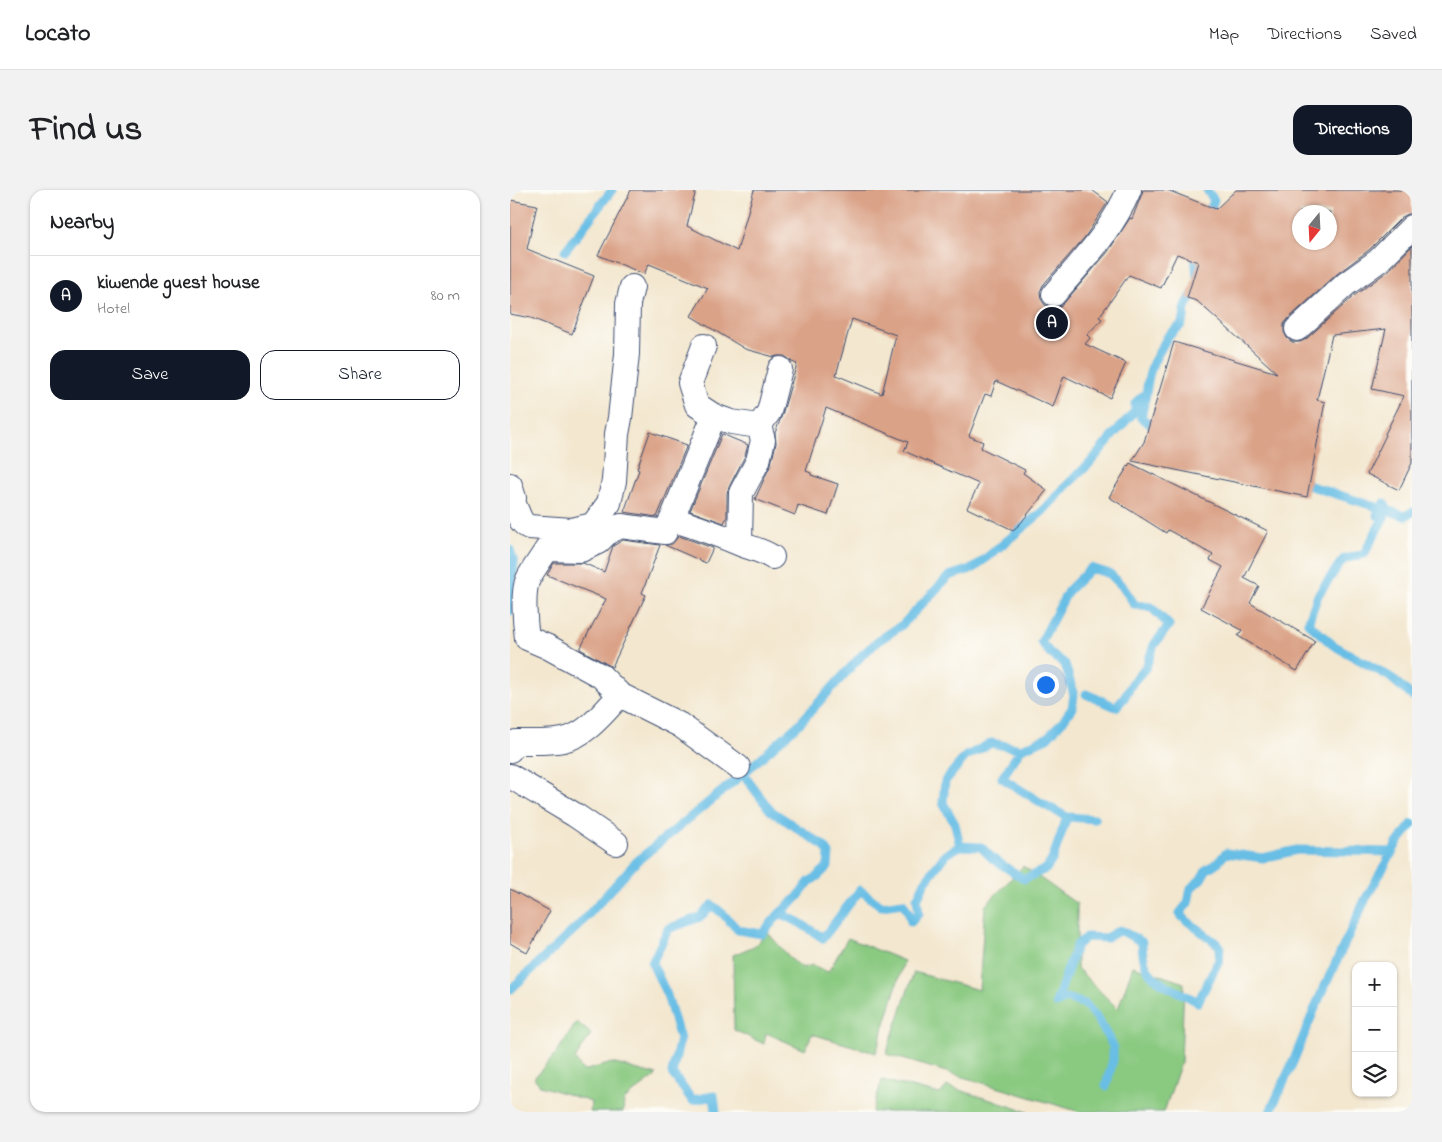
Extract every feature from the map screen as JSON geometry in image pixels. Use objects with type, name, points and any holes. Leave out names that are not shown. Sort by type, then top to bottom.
[{"type":"street","points":[[1054,294],[1101,239],[1122,208],[1129,190]]},
{"type":"street","points":[[1297,329],[1346,284],[1378,260],[1412,228]]},
{"type":"street","points":[[510,485],[517,514],[523,525],[529,527],[572,530],[594,525],[609,503],[614,481],[617,434],[627,354],[628,304],[632,287]]},
{"type":"street","points":[[704,346],[690,383],[698,405],[714,416],[731,422],[758,426]]},
{"type":"street","points":[[758,426],[769,412],[780,370]]},
{"type":"street","points":[[714,416],[665,532],[621,526],[608,532],[598,542],[580,550],[547,549],[525,586],[524,621],[527,638],[548,647],[601,676],[620,695],[680,725],[738,767]]},
{"type":"street","points":[[740,543],[741,493],[758,462],[763,440],[758,426]]},
{"type":"street","points":[[672,519],[711,531],[763,551],[772,557]]},
{"type":"street","points":[[510,750],[516,742],[563,740],[581,733],[620,695]]},
{"type":"street","points":[[510,776],[575,815],[616,843]]},
{"type":"green space","points":[[1023,866],[1077,904],[1077,968],[1118,1009],[1133,966],[1184,983],[1181,1062],[1164,1112],[1080,1112],[886,1054],[914,972],[979,990],[985,906]]},
{"type":"green space","points":[[768,933],[792,960],[803,968],[812,965],[828,972],[848,938],[904,961],[876,1053],[812,1034],[805,1050],[766,1033],[764,1044],[734,1030],[733,955],[754,946]]},
{"type":"green space","points":[[577,1022],[591,1034],[575,1059],[583,1071],[612,1063],[657,1075],[624,1100],[623,1112],[590,1112],[591,1102],[541,1086],[534,1078],[556,1053]]},
{"type":"green space","points":[[882,1080],[940,1094],[947,1086],[1028,1112],[872,1112]]},
{"type":"building","points":[[631,190],[696,190],[687,226],[737,251],[754,190],[1092,190],[1108,202],[1085,237],[1043,285],[1040,292],[1041,299],[1045,305],[1052,308],[1059,307],[1064,303],[1107,253],[1130,218],[1132,219],[1143,190],[1167,190],[1216,209],[1236,190],[1412,190],[1412,214],[1402,217],[1369,250],[1337,274],[1288,319],[1284,324],[1284,332],[1292,342],[1300,342],[1306,339],[1355,295],[1388,271],[1412,246],[1412,463],[1399,490],[1367,474],[1404,396],[1372,389],[1386,329],[1332,335],[1317,400],[1325,402],[1307,497],[1132,461],[1144,442],[1174,342],[1277,373],[1197,301],[1187,298],[1198,262],[1177,254],[1161,288],[1129,275],[1099,317],[1102,319],[1087,335],[1090,338],[1085,344],[1126,363],[1110,398],[1064,376],[1053,407],[996,381],[991,396],[985,394],[969,436],[983,442],[981,448],[1025,470],[1023,473],[1047,490],[1013,530],[967,508],[979,484],[904,451],[908,442],[826,408],[806,471],[811,473],[811,475],[838,484],[828,515],[798,505],[795,515],[755,499],[771,464],[776,443],[775,433],[797,364],[784,356],[774,357],[745,349],[691,316],[708,288],[649,264],[644,274],[598,255]],"holes":[[[852,319],[896,335],[882,394],[836,375]]]},
{"type":"building","points":[[510,200],[537,205],[527,249],[594,276],[572,334],[531,318],[510,314]]},
{"type":"building","points":[[650,432],[687,445],[657,517],[624,512]]},
{"type":"building","points":[[722,434],[748,445],[745,456],[727,493],[727,517],[724,523],[690,511]]},
{"type":"building","points":[[1130,463],[1268,531],[1244,578],[1259,586],[1250,603],[1315,641],[1297,671],[1238,636],[1242,630],[1201,608],[1223,567],[1210,560],[1213,555],[1168,530],[1166,533],[1109,497]]},
{"type":"building","points":[[679,536],[713,548],[706,563],[665,545],[672,544]]},
{"type":"building","points":[[623,540],[660,545],[642,593],[646,595],[612,667],[580,649],[606,599],[547,575],[554,563],[583,563],[604,572],[613,546]]},
{"type":"building","points":[[510,889],[550,911],[527,953],[510,943]]},
{"type":"waterway","points":[[565,251],[612,190]]},
{"type":"waterway","points":[[1207,190],[1214,200],[1208,216]]},
{"type":"waterway","points":[[510,990],[578,926],[637,861],[743,774],[799,724],[863,654],[902,625],[949,576],[974,568],[1043,511],[1090,463],[1135,411],[1135,403],[1146,393],[1153,363],[1168,336],[1181,325],[1185,307],[1198,285],[1195,256],[1197,250]]},
{"type":"waterway","points":[[1146,393],[1141,418],[1156,428],[1160,428]]},
{"type":"waterway","points":[[1298,482],[1405,516],[1412,512]]},
{"type":"waterway","points":[[1384,510],[1377,515],[1384,503],[1387,509],[1384,517],[1364,554],[1344,559],[1339,565],[1318,595],[1308,623],[1333,645],[1390,677],[1412,696]]},
{"type":"waterway","points":[[510,550],[514,563],[510,611]]},
{"type":"waterway","points":[[960,846],[955,824],[943,803],[945,781],[965,757],[991,743],[1021,749],[1047,738],[1072,708],[1074,695],[1065,664],[1050,653],[1041,642],[1068,591],[1091,568],[1110,574],[1123,587],[1135,605],[1151,607],[1169,625],[1154,645],[1146,667],[1116,707],[1086,694]]},
{"type":"waterway","points":[[1021,749],[1002,778],[1067,817],[1095,819]]},
{"type":"waterway","points":[[716,1112],[714,1096],[692,1100],[672,1073],[680,1039],[667,995],[652,963],[668,929],[700,917],[712,905],[738,930],[762,934],[780,913],[797,898],[809,882],[828,866],[829,853],[824,846],[770,810],[743,774]]},
{"type":"waterway","points":[[780,913],[823,938],[860,890],[881,906],[903,903],[909,913],[911,922],[919,913],[917,899],[925,882],[945,855],[960,846],[981,847],[993,859],[1024,879],[1046,869],[1052,860],[1067,817]]},
{"type":"waterway","points":[[1270,1112],[1317,1003],[1365,900],[1398,842],[1412,824]]},
{"type":"waterway","points":[[1056,1003],[1076,946],[1086,937],[1106,938],[1120,930],[1142,942],[1144,960],[1152,975],[1163,984],[1198,1002],[1219,960],[1220,946],[1182,917],[1180,913],[1188,903],[1191,888],[1201,879],[1206,870],[1218,862],[1226,853],[1263,858],[1297,850],[1393,852]]},
{"type":"waterway","points":[[1056,1003],[1066,998],[1085,1004],[1097,1018],[1113,1046],[1113,1060],[1106,1086]]},
{"type":"place","name":"kiwende guest house","points":[[1052,323]]}]
